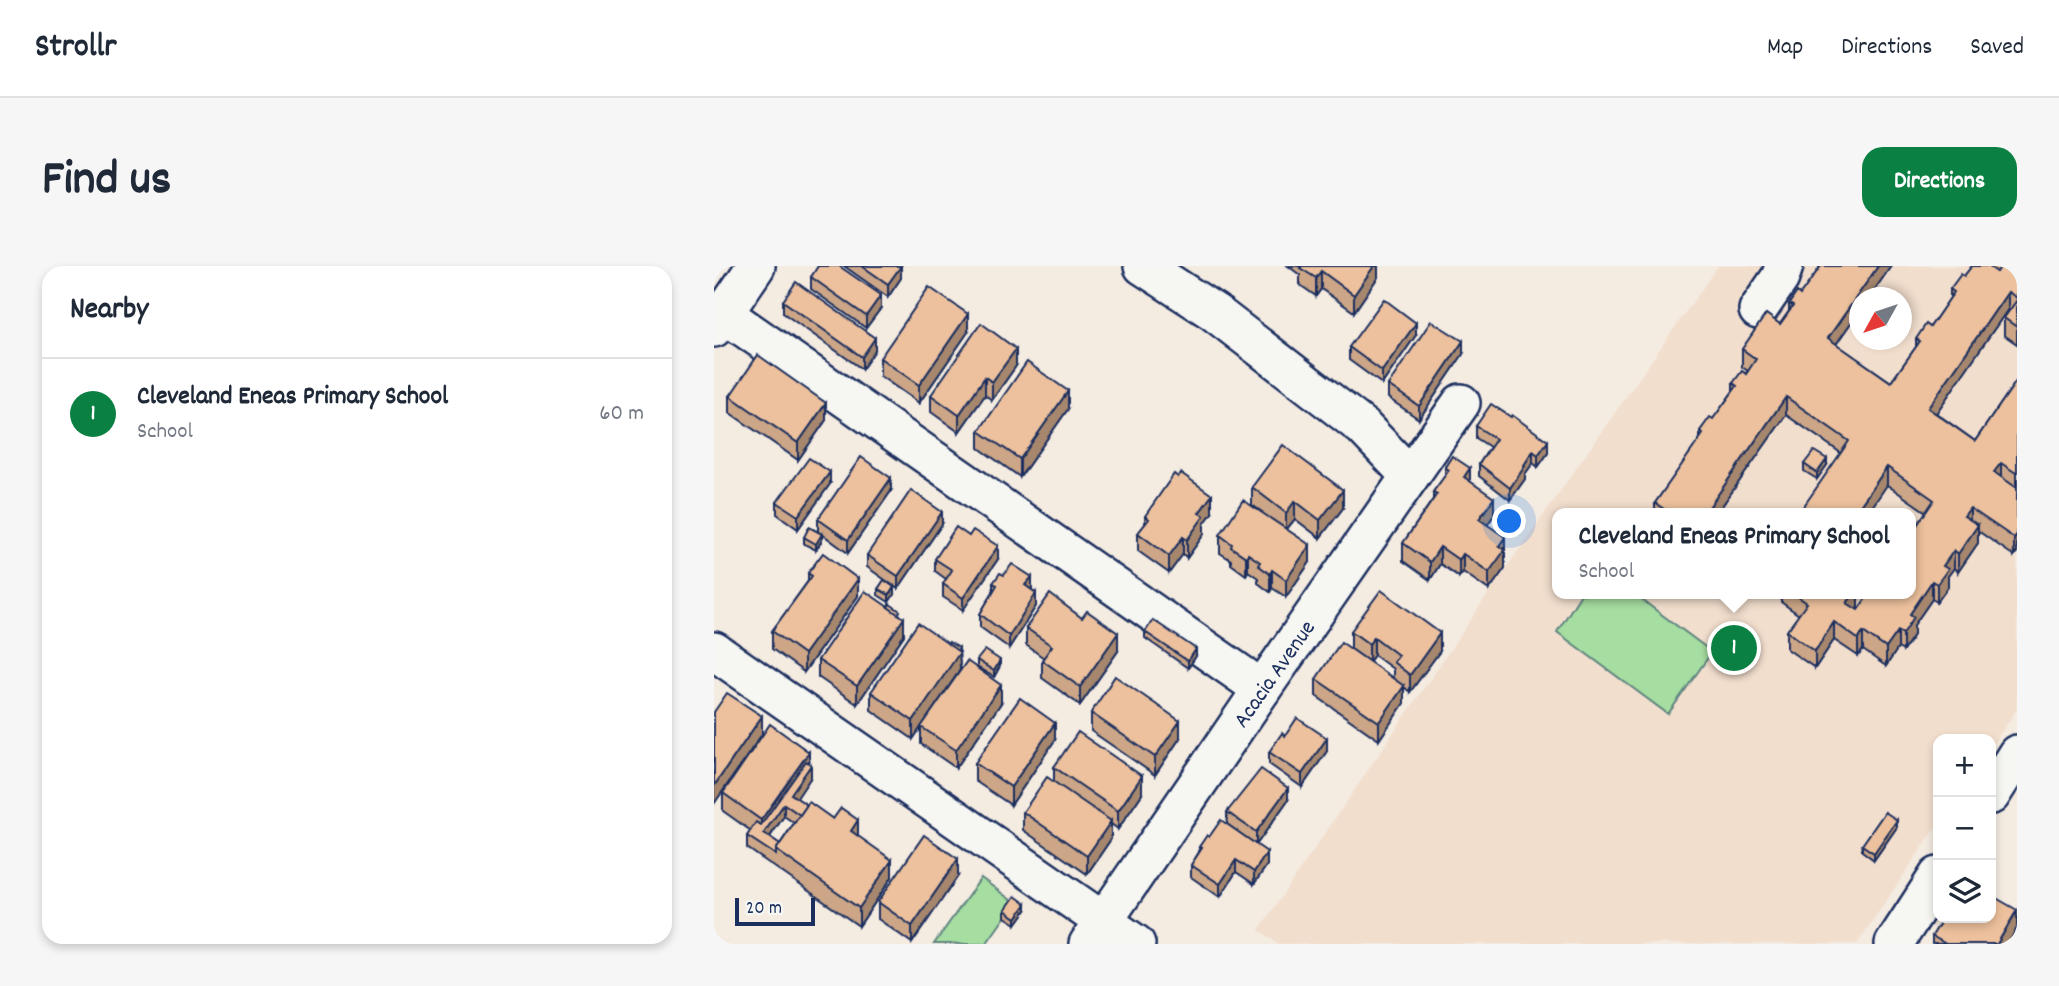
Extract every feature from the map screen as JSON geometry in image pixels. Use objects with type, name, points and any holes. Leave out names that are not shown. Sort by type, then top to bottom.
[{"type":"street","points":[[756,266],[719,320],[1262,689]]},
{"type":"street","points":[[1143,266],[1214,313],[1363,427],[1410,476]]},
{"type":"street","points":[[1758,310],[1780,278],[1784,266]]},
{"type":"street","name":"Acacia Avenue","points":[[1096,933],[1461,403]]},
{"type":"street","points":[[714,651],[1096,933],[1136,944]]},
{"type":"street","points":[[1996,787],[2017,754]]},
{"type":"street","points":[[1894,944],[1933,884]]},
{"type":"shaded area","points":[[1718,266],[2017,266],[2017,709],[1996,740],[1996,734],[1933,734],[1933,831],[1857,944],[1279,944],[1259,930],[1493,587]]},
{"type":"green space","points":[[1578,599],[1641,599],[1712,652],[1668,714],[1557,632]]},
{"type":"green space","points":[[981,878],[1015,903],[986,944],[934,944]]},
{"type":"building","points":[[818,266],[839,266],[881,295],[866,316],[811,277]]},
{"type":"building","points":[[862,266],[901,266],[888,284]]},
{"type":"building","points":[[1374,266],[1354,295],[1321,271],[1316,278],[1300,268]]},
{"type":"building","points":[[1821,266],[1878,266],[1863,287],[1849,287],[1849,308],[1828,338],[1891,382],[1920,341],[1916,339],[1926,324],[1930,327],[1954,292],[1950,289],[1961,274],[1964,276],[1972,266],[1988,266],[1997,272],[2001,266],[2017,277],[2017,298],[2008,292],[1928,408],[1975,441],[2017,380],[2017,472],[2001,463],[1994,472],[2017,488],[2017,534],[2014,538],[1970,508],[1964,516],[1978,525],[1958,554],[1954,550],[1943,566],[1948,569],[1937,584],[1932,581],[1910,614],[1914,617],[1903,634],[1898,631],[1886,648],[1863,632],[1858,639],[1834,622],[1815,651],[1787,631],[1807,603],[1801,599],[1850,599],[1847,603],[1858,610],[1866,599],[1916,599],[1916,527],[1934,500],[1887,467],[1858,508],[1802,508],[1849,441],[1786,397],[1708,508],[1662,508],[1655,503],[1703,434],[1700,431],[1710,417],[1713,419],[1737,386],[1733,383],[1742,371],[1746,374],[1756,359],[1742,349],[1766,314],[1780,324],[1793,306],[1789,304],[1797,292],[1800,295]]},
{"type":"building","points":[[796,282],[875,338],[862,357],[783,301]]},
{"type":"building","points":[[929,287],[968,314],[919,385],[880,358]]},
{"type":"building","points":[[1384,299],[1416,323],[1382,371],[1349,347]]},
{"type":"building","points":[[2017,300],[2017,327],[2004,318]]},
{"type":"building","points":[[1431,321],[1463,341],[1419,406],[1388,385]]},
{"type":"building","points":[[981,323],[1016,349],[992,382],[985,377],[959,415],[931,395]]},
{"type":"building","points":[[758,355],[826,403],[798,443],[730,396]]},
{"type":"building","points":[[1027,362],[1068,391],[1020,459],[979,431]]},
{"type":"building","points":[[1491,404],[1511,417],[1512,415],[1548,441],[1538,455],[1533,451],[1510,488],[1479,464],[1496,439],[1476,426]]},
{"type":"building","points":[[1283,445],[1343,490],[1320,520],[1295,501],[1286,513],[1252,487]]},
{"type":"building","points":[[1814,451],[1827,459],[1817,473],[1804,464]]},
{"type":"building","points":[[1452,456],[1470,468],[1464,477],[1494,498],[1479,519],[1505,537],[1499,546],[1505,550],[1489,572],[1463,554],[1459,560],[1440,547],[1430,562],[1403,543],[1437,494],[1433,492],[1449,470],[1445,467]]},
{"type":"building","points":[[861,457],[891,478],[848,540],[818,519]]},
{"type":"building","points":[[809,458],[830,472],[798,516],[777,502]]},
{"type":"building","points":[[1181,473],[1212,495],[1199,513],[1204,516],[1187,540],[1183,537],[1169,556],[1138,533],[1149,519],[1145,516],[1174,474],[1178,477]]},
{"type":"building","points":[[911,490],[942,512],[898,576],[867,555]]},
{"type":"building","points":[[1243,500],[1310,545],[1286,580],[1272,570],[1270,574],[1258,565],[1260,562],[1231,547],[1232,544],[1220,535]]},
{"type":"building","points":[[1510,508],[1525,519],[1520,526],[1505,515]]},
{"type":"building","points":[[809,527],[822,534],[816,544],[804,537]]},
{"type":"building","points":[[956,527],[969,536],[973,530],[998,546],[963,598],[943,584],[952,570],[935,559]]},
{"type":"building","points":[[823,553],[858,579],[804,654],[772,631],[812,576],[808,573]]},
{"type":"building","points":[[1012,564],[1032,577],[1025,585],[1036,593],[1009,636],[980,614],[997,585],[993,583],[1000,573],[1004,575]]},
{"type":"building","points":[[884,580],[894,587],[889,595],[878,589]]},
{"type":"building","points":[[1381,590],[1440,633],[1410,675],[1393,662],[1398,655],[1374,637],[1369,644],[1351,631]]},
{"type":"building","points":[[865,591],[904,618],[857,686],[818,660]]},
{"type":"building","points":[[1050,594],[1082,618],[1087,611],[1118,633],[1080,687],[1042,660],[1052,646],[1026,628]]},
{"type":"building","points":[[890,604],[900,611],[898,614],[888,607]]},
{"type":"building","points":[[1153,620],[1196,649],[1188,661],[1145,632]]},
{"type":"building","points":[[918,623],[960,652],[913,721],[871,692]]},
{"type":"building","points":[[949,642],[959,648],[958,651],[948,644]]},
{"type":"building","points":[[1341,642],[1404,686],[1379,722],[1316,679]]},
{"type":"building","points":[[985,650],[1000,660],[994,671],[977,660]]},
{"type":"building","points":[[967,661],[1001,685],[956,750],[921,727]]},
{"type":"building","points":[[1115,676],[1180,721],[1155,757],[1091,713]]},
{"type":"building","points":[[727,693],[762,716],[714,786],[714,712]]},
{"type":"building","points":[[1020,698],[1055,723],[1011,787],[975,763]]},
{"type":"building","points":[[1297,718],[1327,738],[1302,774],[1269,752],[1282,733],[1285,736]]},
{"type":"building","points":[[770,724],[809,752],[761,820],[723,793]]},
{"type":"building","points":[[1078,732],[1142,776],[1118,811],[1054,767]]},
{"type":"building","points":[[806,761],[811,765],[791,794],[807,805],[800,815],[784,804],[764,833],[780,844],[776,855],[747,836],[756,822],[761,825]]},
{"type":"building","points":[[1261,769],[1288,788],[1256,832],[1227,812]]},
{"type":"building","points":[[1047,777],[1111,821],[1087,856],[1023,812]]},
{"type":"building","points":[[809,802],[833,819],[841,808],[858,820],[851,831],[892,860],[859,908],[776,850]]},
{"type":"building","points":[[1885,812],[1897,820],[1874,853],[1862,845]]},
{"type":"building","points":[[1221,820],[1267,852],[1254,872],[1236,860],[1220,884],[1191,865],[1207,835],[1209,837]]},
{"type":"building","points":[[924,835],[958,859],[912,926],[878,902]]},
{"type":"building","points":[[1015,896],[1026,904],[1016,918],[1005,910]]},
{"type":"building","points":[[1996,898],[2017,910],[1997,944],[1946,944],[1932,936],[1940,923],[1996,923]]},
{"type":"place","name":"Cleveland Eneas Primary School","points":[[1734,648]]}]
